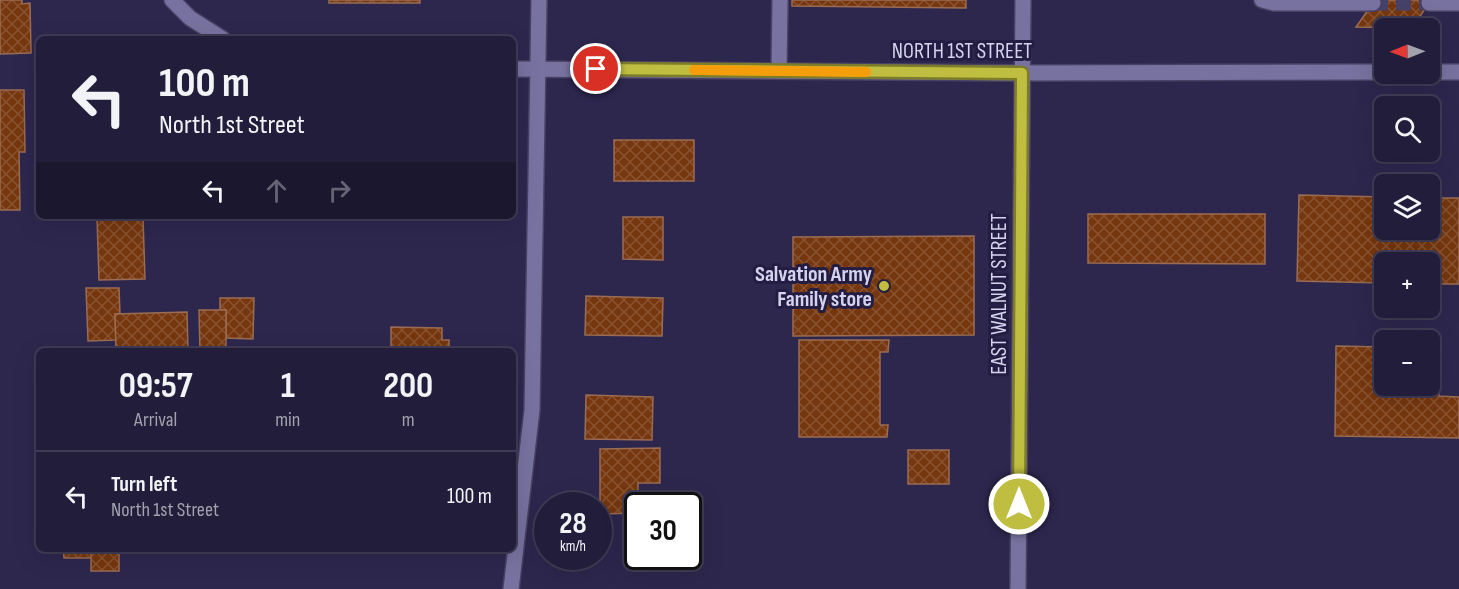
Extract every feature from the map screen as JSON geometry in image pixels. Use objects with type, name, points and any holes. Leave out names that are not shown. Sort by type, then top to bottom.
[{"type":"street","points":[[172,0],[190,18],[218,36]]},
{"type":"street","points":[[516,546],[532,410],[539,0]]},
{"type":"street","points":[[779,71],[780,0]]},
{"type":"street","name":"EAST WALNUT STREET","points":[[1018,589],[1023,0]]},
{"type":"street","points":[[1262,0],[1274,3],[1373,3]]},
{"type":"street","points":[[1429,3],[1459,3]]},
{"type":"street","name":"NORTH 1ST STREET","points":[[516,69],[1022,73],[1374,72]]},
{"type":"street","points":[[1440,72],[1459,72]]},
{"type":"street","points":[[511,589],[515,552]]},
{"type":"building","points":[[0,0],[22,0],[22,4],[30,3],[31,53],[0,54]]},
{"type":"building","points":[[329,0],[420,0],[420,3],[329,3]]},
{"type":"building","points":[[792,0],[966,0],[966,8],[792,6]]},
{"type":"building","points":[[1375,0],[1431,0],[1419,18],[1374,18],[1374,27],[1356,27]]},
{"type":"building","points":[[0,90],[24,90],[25,152],[19,152],[20,210],[0,210]]},
{"type":"building","points":[[614,140],[694,140],[694,181],[614,181]]},
{"type":"building","points":[[1299,195],[1374,197],[1374,240],[1440,240],[1440,198],[1459,198],[1459,284],[1440,284],[1440,252],[1374,252],[1374,283],[1297,281]]},
{"type":"building","points":[[1088,214],[1265,214],[1265,264],[1088,263]]},
{"type":"building","points":[[623,217],[663,217],[663,260],[623,259]]},
{"type":"building","points":[[97,219],[143,219],[145,279],[99,280]]},
{"type":"building","name":"Salvation Army Family store","points":[[974,236],[974,335],[793,336],[793,237]]},
{"type":"building","points":[[86,288],[119,288],[120,314],[115,314],[116,340],[88,341]]},
{"type":"building","points":[[586,296],[663,298],[662,336],[585,335]]},
{"type":"building","points":[[220,298],[254,298],[253,339],[226,338],[226,310],[220,310]]},
{"type":"building","points":[[199,310],[226,310],[226,348],[200,348]]},
{"type":"building","points":[[187,312],[188,348],[116,348],[115,314]]},
{"type":"building","points":[[391,327],[442,328],[442,340],[449,340],[449,348],[391,348]]},
{"type":"building","points":[[799,340],[889,340],[888,352],[880,352],[880,425],[888,425],[887,437],[799,437]]},
{"type":"building","points":[[1336,346],[1374,347],[1374,396],[1459,397],[1459,438],[1335,436]]},
{"type":"building","points":[[586,395],[653,397],[652,440],[585,439]]},
{"type":"building","points":[[660,448],[660,483],[638,483],[638,492],[624,492],[624,513],[612,514],[612,492],[600,492],[600,449]]},
{"type":"building","points":[[908,450],[949,450],[949,484],[908,484]]},
{"type":"building","points":[[63,552],[91,552],[92,558],[64,558]]},
{"type":"building","points":[[91,552],[119,552],[119,571],[91,571]]},
{"type":"tunnel","points":[[1373,3],[1429,3]]},
{"type":"slow traffic","points":[[694,70],[866,72]]},
{"type":"place","name":"Salvation Army Family store","points":[[884,286]]},
{"type":"route","points":[[596,69],[1022,73],[1019,504]]}]
